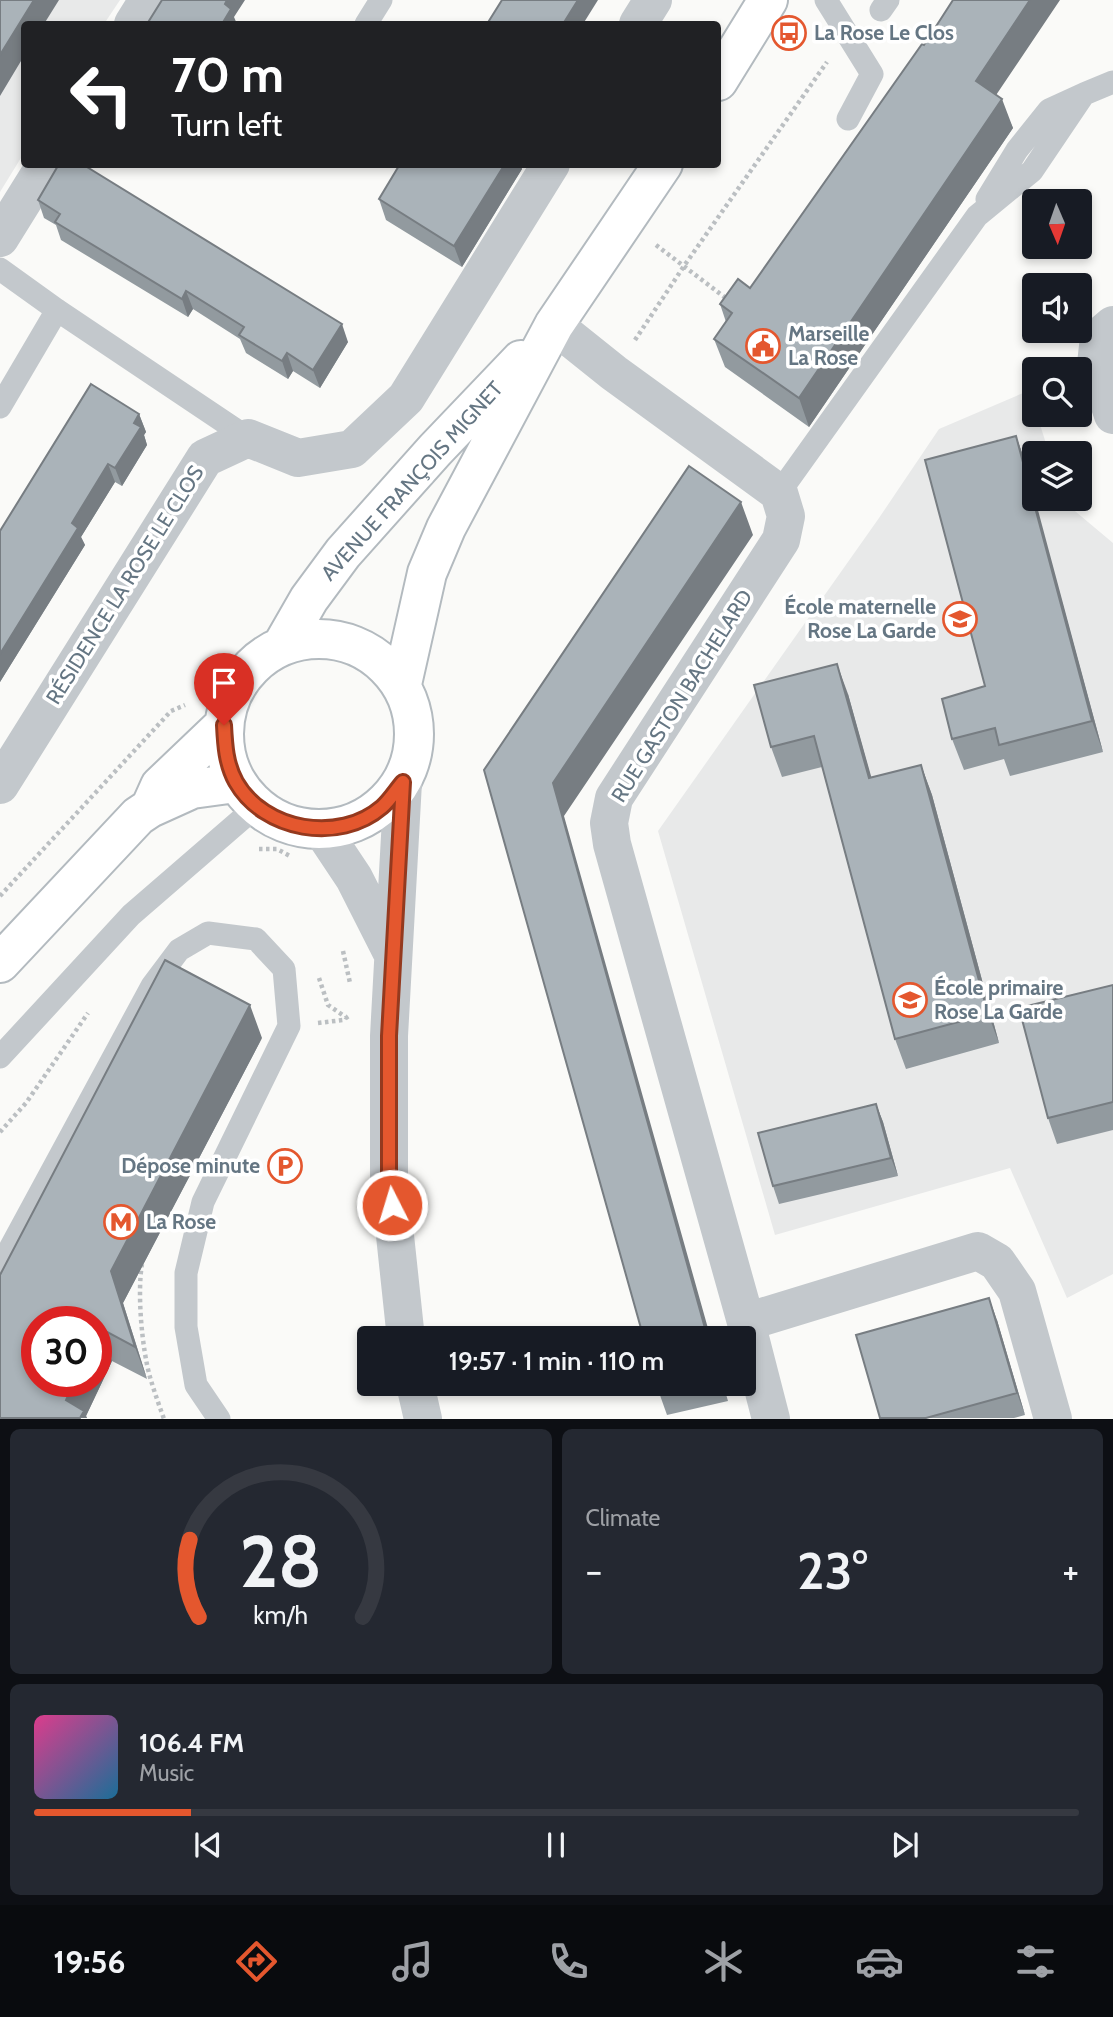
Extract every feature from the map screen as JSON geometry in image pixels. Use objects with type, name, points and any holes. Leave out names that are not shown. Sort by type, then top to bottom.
[{"type":"street","points":[[135,21],[148,0]]},
{"type":"street","points":[[640,21],[653,0]]},
{"type":"street","points":[[721,75],[768,0]]},
{"type":"street","points":[[0,238],[44,168]]},
{"type":"street","points":[[248,438],[298,458],[352,449],[406,398],[549,168]]},
{"type":"street","name":"AVENUE FRANÇOIS MIGNET","points":[[402,684],[427,573],[446,528],[554,325],[660,168]]},
{"type":"street","points":[[554,325],[614,373],[779,494]]},
{"type":"street","name":"AVENUE FRANÇOIS MIGNET","points":[[282,646],[309,599],[343,553],[435,450],[554,325]]},
{"type":"street","points":[[1113,325],[1099,337],[1096,365],[1113,415]]},
{"type":"street","name":"RÉSIDENCE LA ROSE LE CLOS","points":[[0,785],[205,458],[248,438]]},
{"type":"street","name":"RUE GASTON BACHELARD","points":[[771,1419],[612,844],[609,823],[614,798],[781,540],[786,516],[779,494]]},
{"type":"street","points":[[150,808],[160,786],[226,715],[240,681],[258,661],[282,646],[316,639],[349,643],[380,660],[402,684],[414,716],[415,751],[403,782],[389,1036],[389,1179],[405,1326]]},
{"type":"street","points":[[226,715],[225,754],[246,794],[287,824],[322,830],[353,824],[382,807],[403,782]]},
{"type":"street","points":[[0,963],[138,816],[192,789],[246,794]]},
{"type":"street","points":[[322,830],[354,878],[393,955]]},
{"type":"street","points":[[746,1322],[978,1251],[997,1262],[1017,1290],[1053,1419]]},
{"type":"street","points":[[418,1396],[423,1419]]},
{"type":"lane","points":[[368,21],[381,0]]},
{"type":"lane","points":[[827,0],[872,74],[848,119]]},
{"type":"lane","points":[[779,494],[977,216],[1032,171],[1084,94],[1113,82]]},
{"type":"lane","points":[[0,269],[248,438]]},
{"type":"lane","points":[[0,407],[57,310]]},
{"type":"lane","points":[[0,1057],[246,794]]},
{"type":"lane","points":[[0,1267],[152,986],[179,950],[208,933],[256,939],[284,969],[289,1026],[203,1202],[186,1273],[186,1328],[196,1385],[219,1419]]},
{"type":"path","points":[[614,373],[684,266],[846,34]]},
{"type":"path","points":[[624,221],[731,302]]},
{"type":"path","points":[[0,896],[171,711],[188,704],[226,715]]},
{"type":"path","points":[[247,853],[260,848],[277,849],[297,860]]},
{"type":"path","points":[[343,949],[351,988]]},
{"type":"path","points":[[0,1132],[26,1103],[92,1006]]},
{"type":"path","points":[[289,1026],[343,1020],[351,1014]]},
{"type":"path","points":[[144,1258],[140,1279],[142,1323],[149,1376],[164,1419]]},
{"type":"shaded area","points":[[0,0],[120,0],[106,21],[21,21],[21,158],[0,192]]},
{"type":"shaded area","name":"École primaire Rose La Garde","points":[[1022,393],[1022,427],[1041,427],[1045,441],[1022,441],[1022,511],[1075,511],[1113,543],[1113,1274],[1067,1298],[1010,1168],[775,1235],[658,831],[939,429]]},
{"type":"building","points":[[0,0],[34,0],[21,21],[0,55]]},
{"type":"building","points":[[162,0],[227,0],[225,4],[231,9],[224,21],[149,21]]},
{"type":"building","points":[[502,0],[578,0],[565,21],[489,21]]},
{"type":"building","points":[[953,0],[1030,0],[976,81],[1002,99],[799,398],[714,339],[732,313],[720,304],[738,279],[750,288],[922,44],[924,45]]},
{"type":"building","points":[[57,168],[88,168],[342,324],[313,370],[287,353],[282,361],[239,335],[244,327],[186,291],[182,299],[55,222],[60,214],[38,200]]},
{"type":"building","points":[[398,168],[503,168],[454,246],[379,199]]},
{"type":"building","points":[[91,384],[139,414],[134,423],[141,427],[115,468],[108,464],[72,523],[78,528],[0,654],[0,531]]},
{"type":"building","points":[[1016,436],[1022,458],[1022,511],[1036,511],[1092,721],[999,745],[995,728],[952,739],[942,699],[985,686],[925,460]]},
{"type":"building","points":[[689,466],[741,502],[553,783],[704,1326],[640,1326],[484,770]]},
{"type":"building","points":[[837,664],[869,778],[921,765],[988,1014],[895,1039],[814,736],[771,747],[754,685]]},
{"type":"building","points":[[165,960],[250,1005],[111,1271],[135,1347],[112,1335],[112,1306],[21,1306],[21,1397],[67,1397],[66,1400],[84,1411],[80,1418],[0,1418],[0,1275]]},
{"type":"building","points":[[1113,985],[1113,1102],[1048,1118],[1019,1008]]},
{"type":"building","points":[[876,1104],[891,1158],[773,1186],[758,1133]]},
{"type":"building","points":[[989,1298],[1017,1393],[926,1418],[880,1418],[856,1335]]},
{"type":"place","name":"La Rose Le Clos","points":[[789,33]]},
{"type":"place","name":"Marseille La Rose","points":[[763,346]]},
{"type":"place","name":"École maternelle Rose La Garde","points":[[960,619]]},
{"type":"place","name":"École primaire Rose La Garde","points":[[910,1000]]},
{"type":"place","name":"Dépose minute","points":[[285,1166]]},
{"type":"place","name":"La Rose","points":[[121,1222]]},
{"type":"route","points":[[224,725],[225,754],[236,783],[257,806],[287,824],[322,830],[353,824],[382,807],[403,782],[389,1036],[389,1179],[392,1205]]}]
